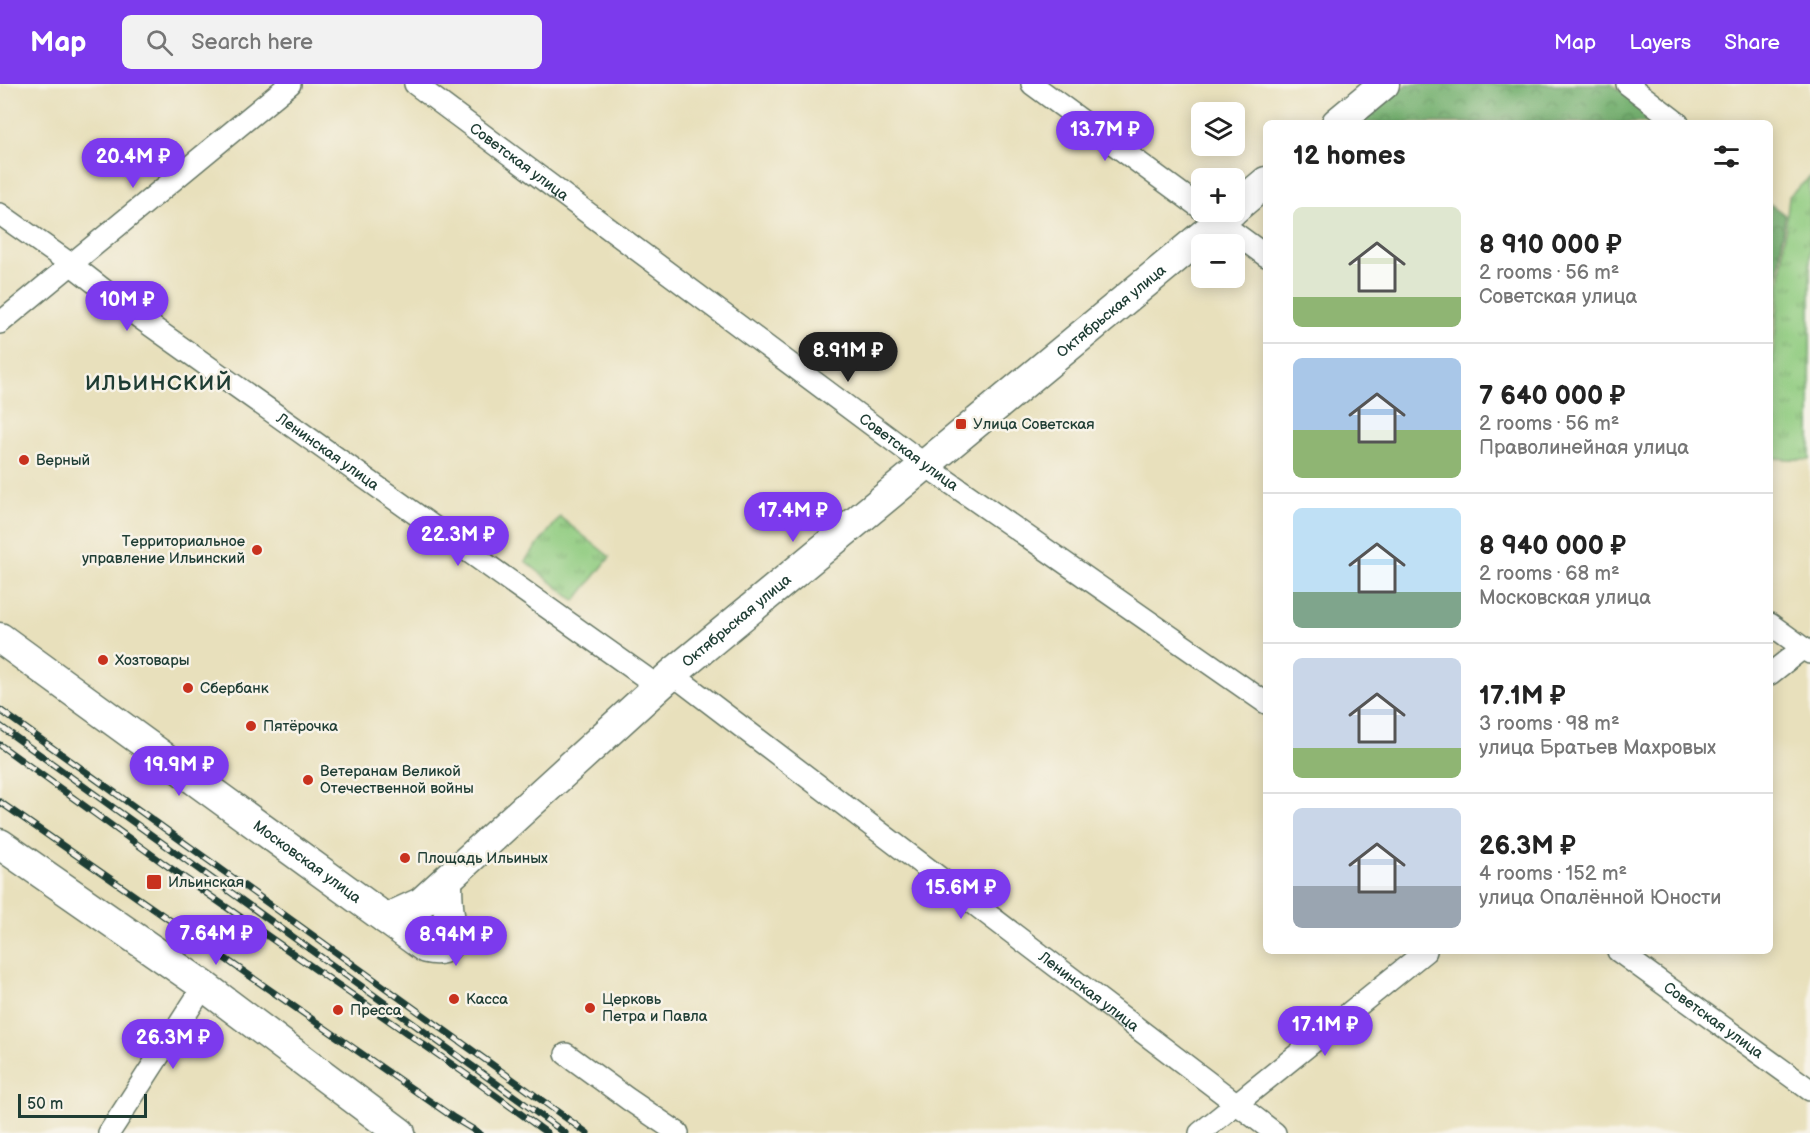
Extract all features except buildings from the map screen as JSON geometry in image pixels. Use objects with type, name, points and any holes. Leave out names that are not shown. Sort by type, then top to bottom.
[{"type":"main road","points":[[1341,120],[1384,84]]},
{"type":"main road","name":"Октябрьская улица","points":[[1245,196],[1263,184]]},
{"type":"main road","name":"Октябрьская улица","points":[[386,919],[420,903],[665,681],[925,465],[1208,222]]},
{"type":"main road","name":"Московская улица","points":[[0,638],[426,948],[441,949],[447,945],[453,931],[448,906],[447,880]]},
{"type":"main road","points":[[0,844],[204,986],[400,1133]]},
{"type":"street","points":[[0,323],[290,84]]},
{"type":"street","name":"Советская улица","points":[[415,84],[925,465],[1263,701]]},
{"type":"street","points":[[1032,84],[1191,194]]},
{"type":"street","points":[[1627,84],[1674,120]]},
{"type":"street","name":"Ленинская улица","points":[[0,214],[72,265],[140,318],[665,681],[1275,1133]]},
{"type":"street","points":[[1228,222],[1263,253]]},
{"type":"street","points":[[1773,626],[1807,651],[1773,672]]},
{"type":"street","points":[[1200,1133],[1422,954]]},
{"type":"street","name":"Советская улица","points":[[1622,954],[1810,1090]]},
{"type":"street","points":[[109,1133],[204,986]]},
{"type":"street","points":[[566,1054],[678,1133]]},
{"type":"green space","points":[[1407,84],[1611,84],[1659,120],[1363,120]]},
{"type":"green space","points":[[1810,177],[1810,460],[1773,458],[1773,353],[1789,196]]},
{"type":"green space","points":[[1773,206],[1785,215],[1773,318]]},
{"type":"green space","points":[[560,517],[610,557],[575,601],[525,561]]},
{"type":"railway","points":[[0,710],[587,1133]]},
{"type":"railway","points":[[0,726],[565,1133]]},
{"type":"railway","points":[[0,745],[166,865],[547,1133]]},
{"type":"railway","points":[[0,802],[454,1118],[479,1133]]},
{"type":"place","name":"Улица Советская","points":[[961,424]]},
{"type":"place","name":"Верный","points":[[24,460]]},
{"type":"place","name":"Территориальное управление Ильинский","points":[[257,550]]},
{"type":"place","name":"Хозтовары","points":[[103,660]]},
{"type":"place","name":"Сбербанк","points":[[188,688]]},
{"type":"place","name":"Пятёрочка","points":[[251,726]]},
{"type":"place","name":"Ветеранам Великой Отечественной войны","points":[[308,780]]},
{"type":"place","name":"Площадь Ильиных","points":[[405,858]]},
{"type":"place","name":"Ильинская","points":[[154,882]]},
{"type":"place","name":"Касса","points":[[454,999]]},
{"type":"place","name":"Церковь Петра и Павла","points":[[590,1008]]},
{"type":"place","name":"Пресса","points":[[338,1010]]},
{"type":"district","name":"ИЛЬИНСКИЙ","points":[[159,383]]}]
